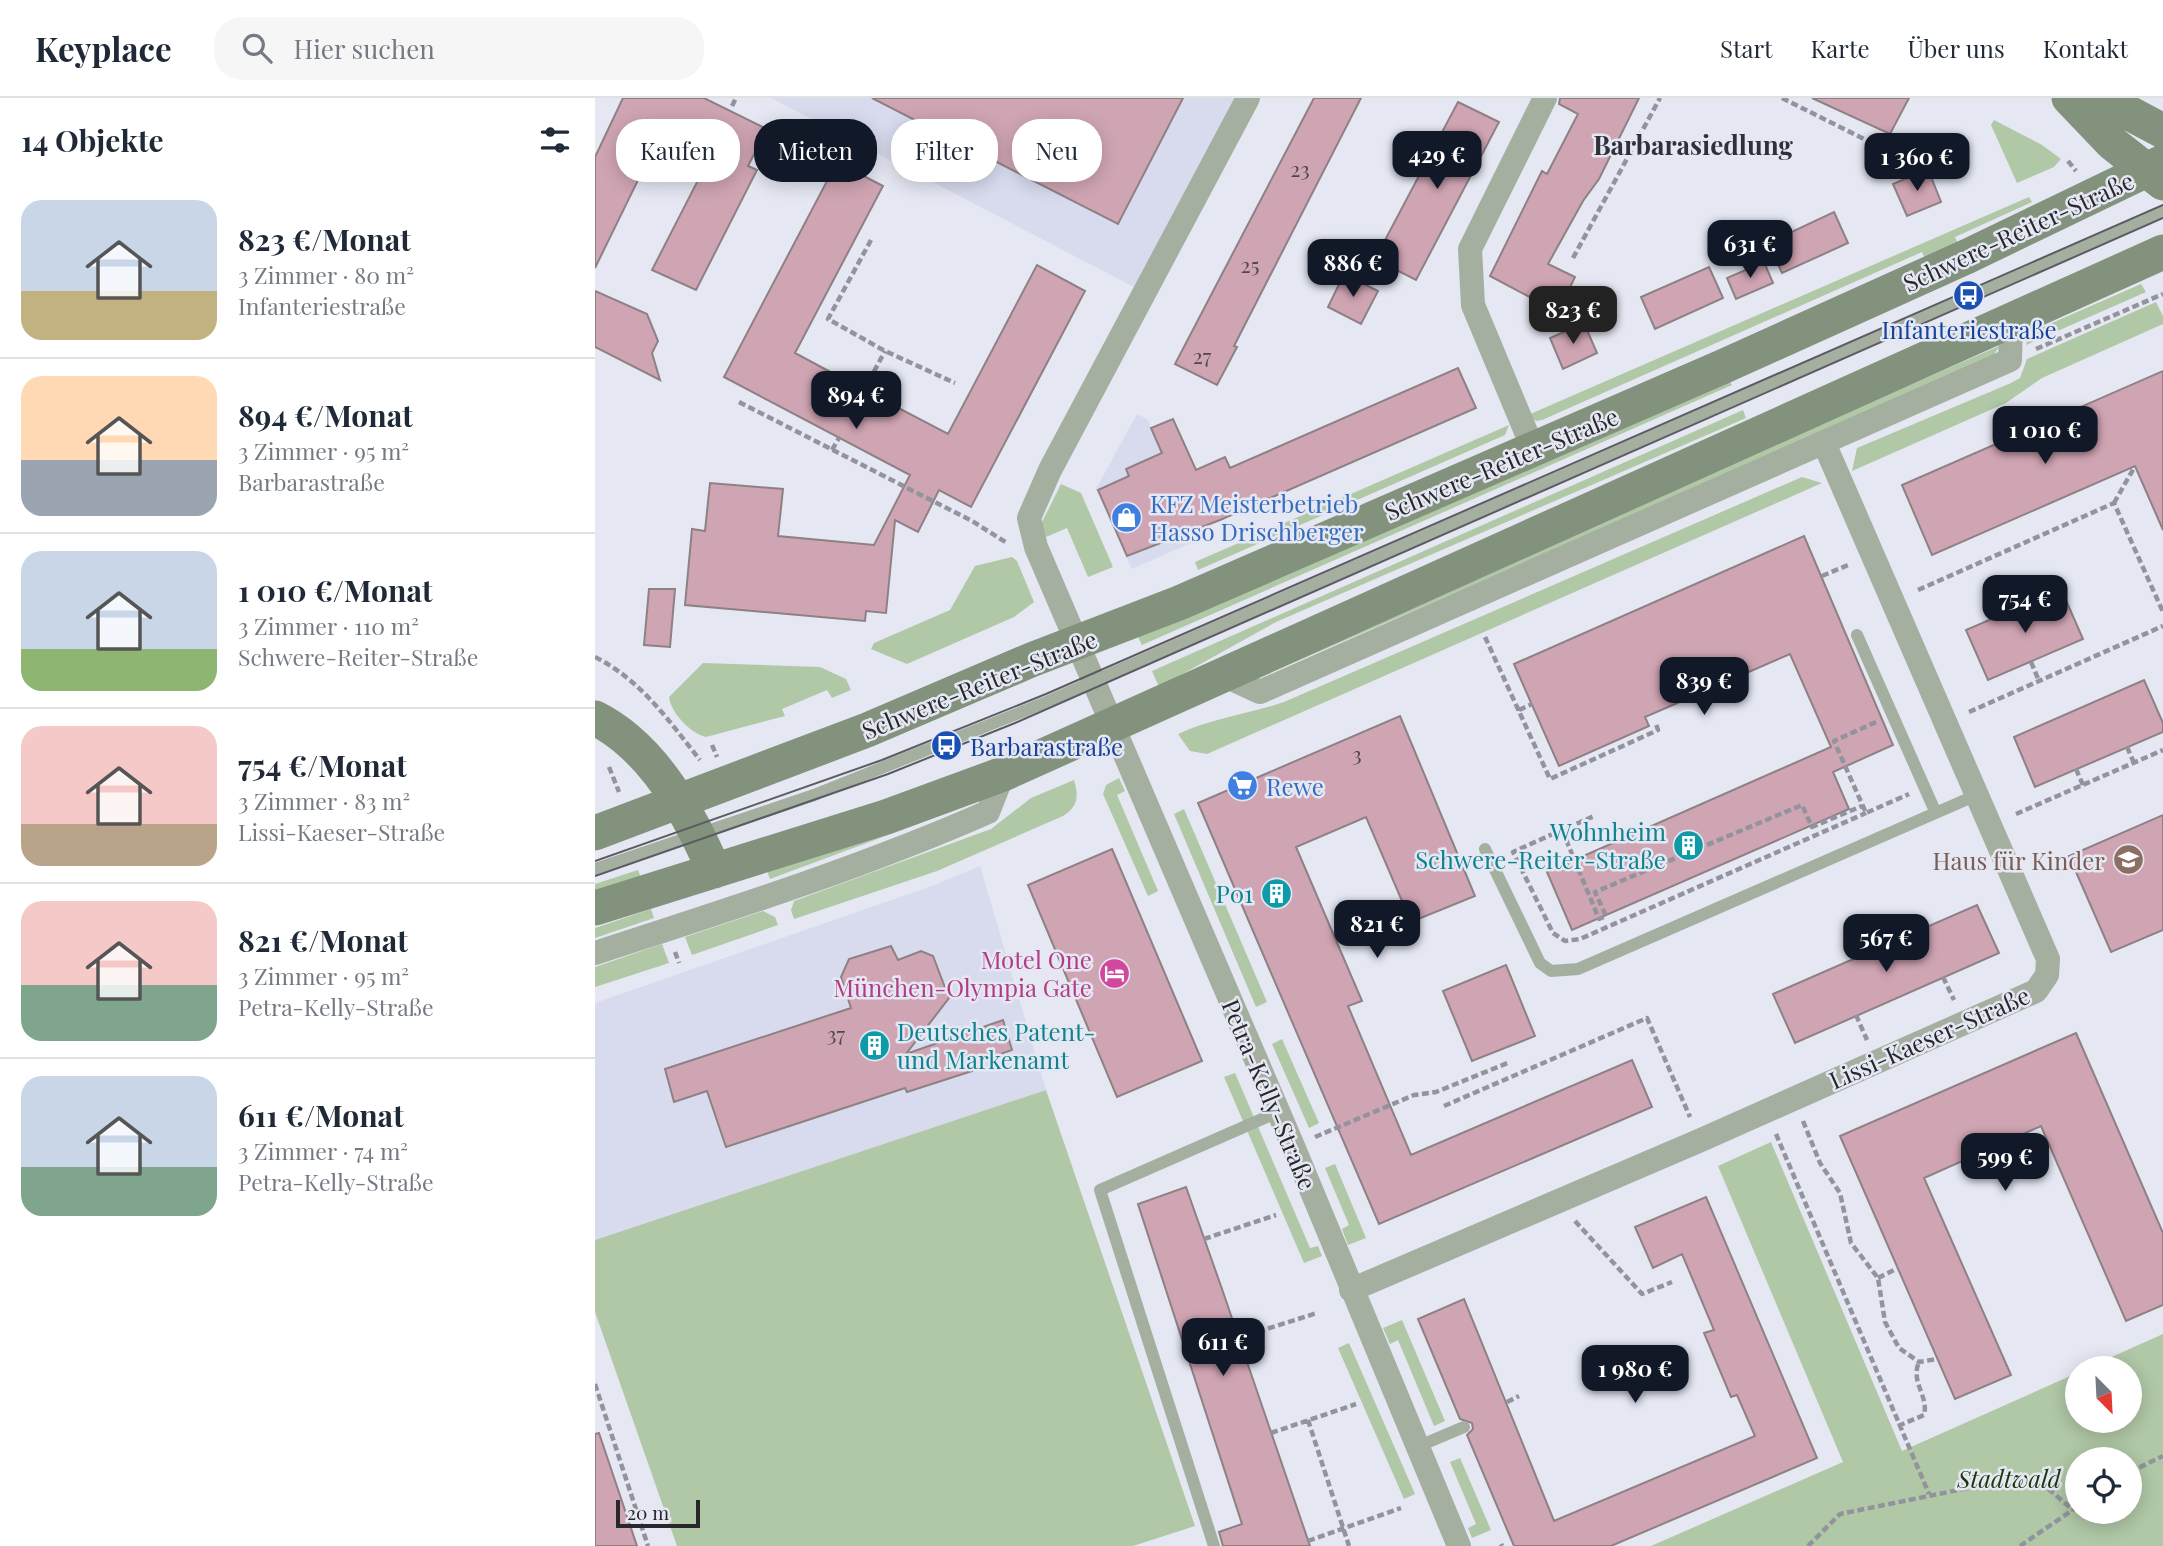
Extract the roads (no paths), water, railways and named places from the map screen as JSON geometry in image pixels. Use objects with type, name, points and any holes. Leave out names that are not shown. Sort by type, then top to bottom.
[{"type":"main road","points":[[2069,98],[2094,127],[2157,172]]},
{"type":"main road","points":[[2101,98],[2163,131]]},
{"type":"main road","name":"Schwere-Reiter-Straße","points":[[595,833],[867,730],[1179,603],[1534,450],[2157,172]]},
{"type":"main road","points":[[595,908],[886,817],[1003,774],[2163,252]]},
{"type":"main road","points":[[595,718],[614,727],[634,746],[679,803],[698,834],[714,872]]},
{"type":"street","points":[[1077,643],[1036,547],[1029,518],[1032,505],[1248,98]]},
{"type":"street","points":[[1534,450],[1472,304],[1469,249],[1545,98]]},
{"type":"street","points":[[1221,674],[1260,692],[2010,360],[2011,320]]},
{"type":"street","name":"Lissi-Kaeser-Straße","points":[[1351,1290],[2036,990],[2047,975],[2048,959],[1979,794],[1824,443]]},
{"type":"street","name":"Petra-Kelly-Straße","points":[[1077,643],[1293,1146],[1459,1546]]},
{"type":"street","points":[[595,953],[787,889],[926,839],[988,812],[1003,774]]},
{"type":"lane","points":[[595,869],[849,781],[1093,681],[2163,211]]},
{"type":"lane","points":[[1857,635],[1935,811]]},
{"type":"lane","points":[[1485,849],[1540,963],[1551,971],[1578,969],[1979,794]]},
{"type":"lane","points":[[1214,1546],[1100,1190],[1278,1112]]},
{"type":"lane","points":[[1419,1446],[1464,1427]]},
{"type":"tram line","points":[[595,861],[882,760],[1046,694],[2163,205]]},
{"type":"tram line","points":[[595,876],[888,774],[1015,723],[2163,218]]},
{"type":"place","name":"Infanteriestraße","points":[[1969,295]]},
{"type":"place","name":"KFZ Meisterbetrieb Hasso Drischberger","points":[[1127,517]]},
{"type":"place","name":"Barbarastraße","points":[[947,746]]},
{"type":"place","name":"Rewe","points":[[1243,786]]},
{"type":"place","name":"Wohnheim Schwere-Reiter-Straße","points":[[1689,845]]},
{"type":"place","name":"Haus für Kinder","points":[[2128,860]]},
{"type":"place","name":"P01","points":[[1276,893]]},
{"type":"place","name":"Motel One München-Olympia Gate","points":[[1115,973]]},
{"type":"place","name":"Deutsches Patent- und Markenamt","points":[[874,1045]]},
{"type":"district","name":"Barbarasiedlung","points":[[1693,144]]},
{"type":"park label","name":"Stadtwald","points":[[2009,1478]]}]
